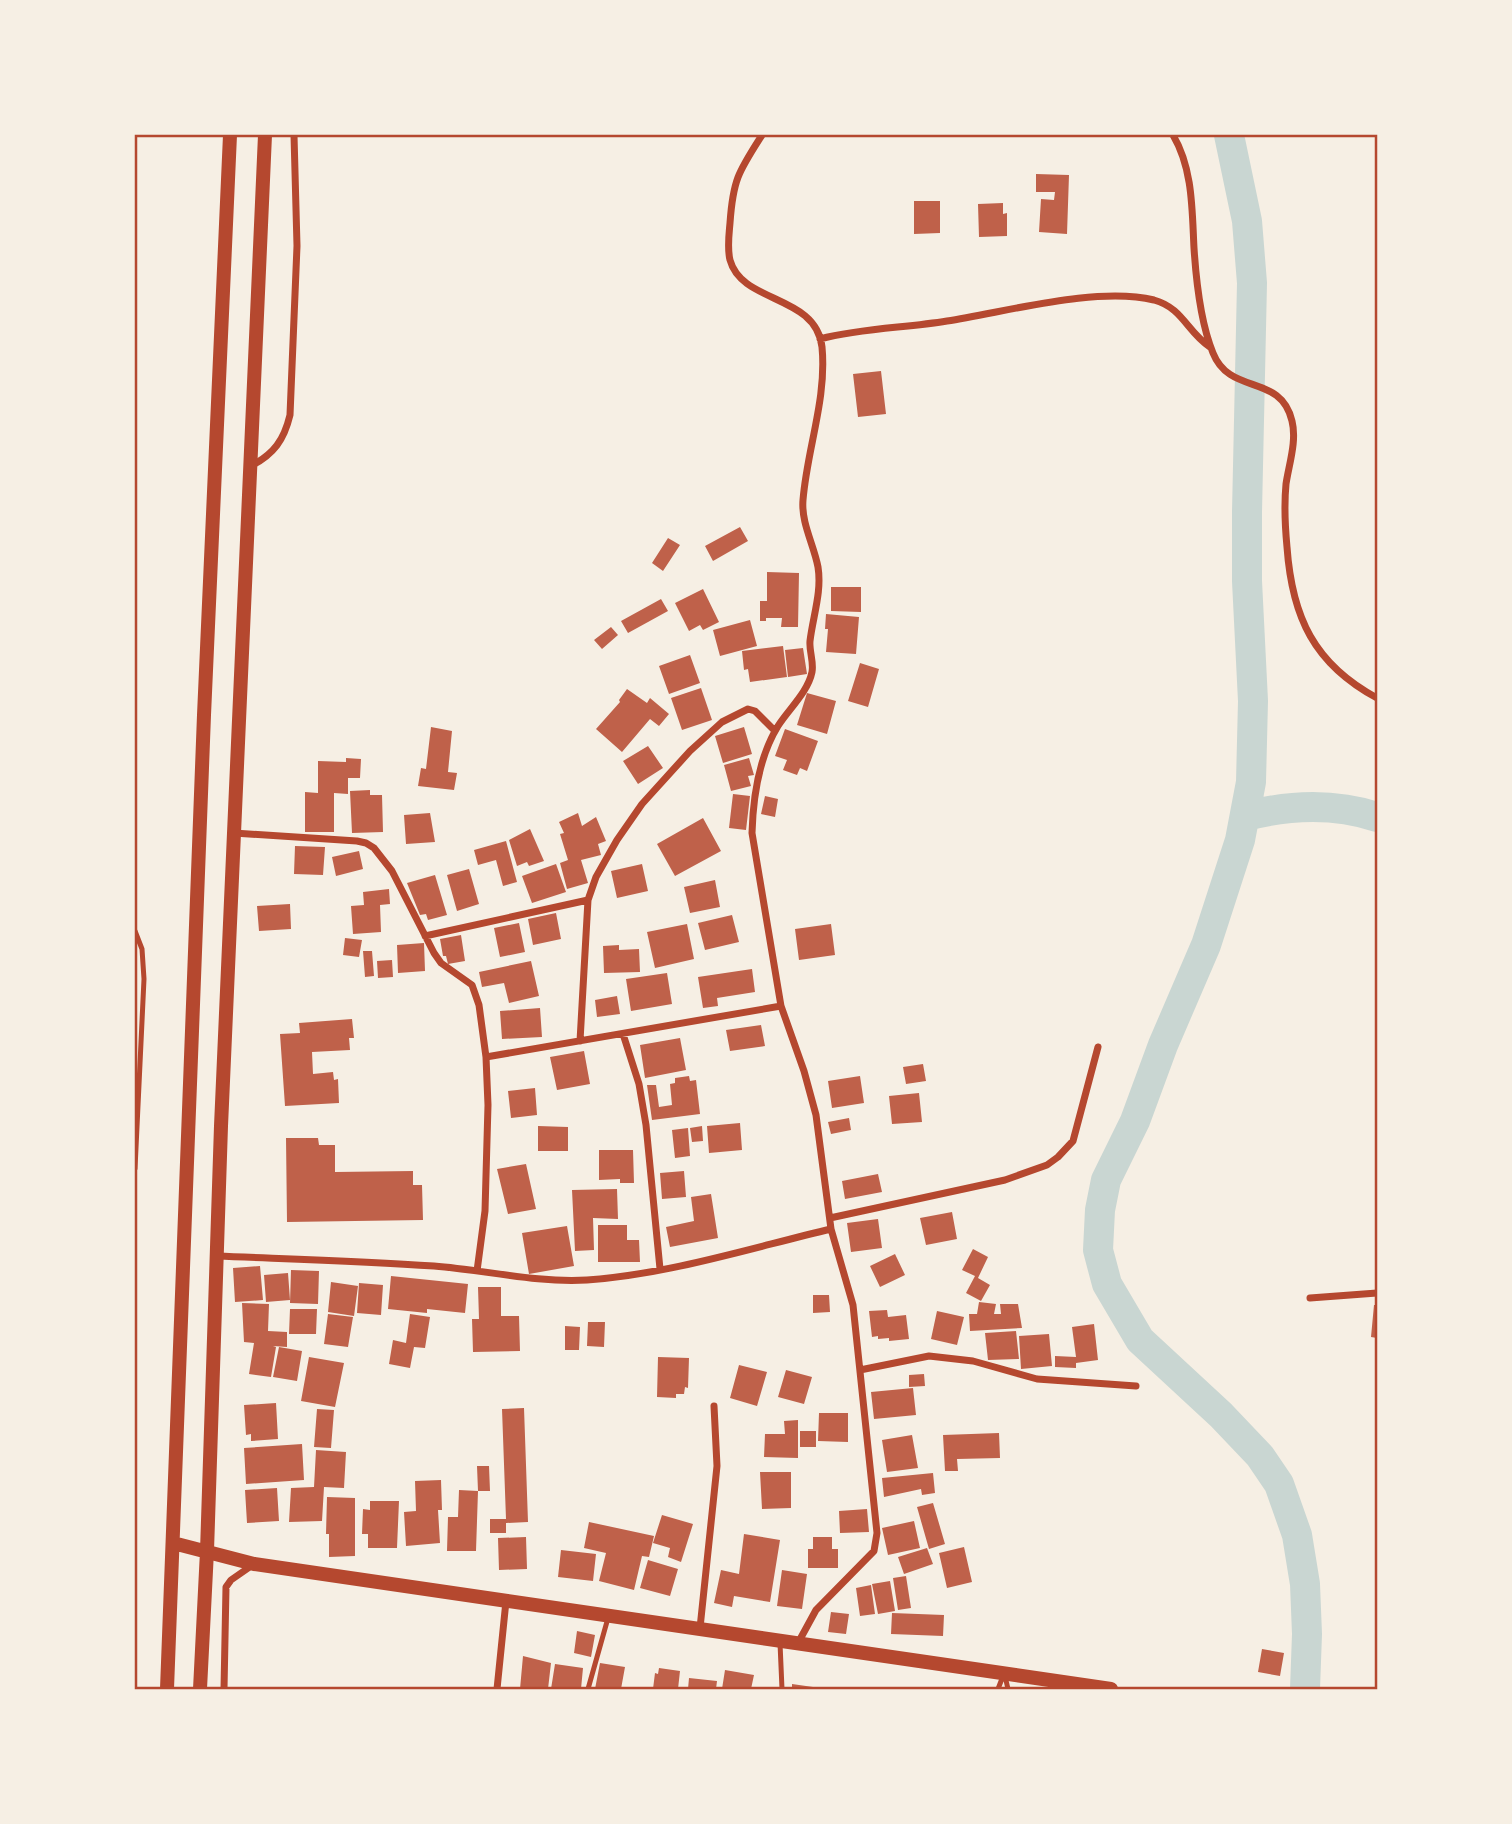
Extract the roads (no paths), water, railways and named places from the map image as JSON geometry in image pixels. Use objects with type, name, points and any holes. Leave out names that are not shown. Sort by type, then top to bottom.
[{"type":"main road","points":[[167,1689],[204,715],[230,135]]},
{"type":"main road","points":[[200,1689],[216,1256],[265,135]]},
{"type":"main road","points":[[173,1543],[254,1563],[1111,1689]]},
{"type":"street","points":[[250,466],[276,449],[286,431],[290,415],[297,246],[294,135]]},
{"type":"street","points":[[762,135],[746,157],[734,186],[729,229],[730,260],[734,270],[748,284],[807,317],[815,325],[820,338],[820,398],[803,509],[819,580],[810,640],[812,671],[806,686],[775,732],[763,760],[751,833],[781,1006],[816,1115],[831,1229],[850,1290],[876,1513],[877,1544],[809,1619],[798,1643]]},
{"type":"street","points":[[1174,135],[1182,152],[1190,183],[1194,251],[1211,348],[1221,368],[1228,375],[1278,396],[1284,402],[1294,427],[1285,506],[1287,557],[1295,605],[1301,621],[1325,658],[1339,673],[1377,698]]},
{"type":"street","points":[[820,338],[1113,296],[1155,301],[1174,308],[1201,341],[1211,348]]},
{"type":"street","points":[[580,1041],[588,900],[596,877],[617,840],[642,804],[690,751],[722,722],[748,709],[755,710],[775,732]]},
{"type":"street","points":[[234,833],[366,843],[383,858],[392,871],[441,963],[472,985],[479,1005],[486,1057],[488,1105],[487,1182],[477,1271]]},
{"type":"street","points":[[425,936],[588,900]]},
{"type":"street","points":[[486,1057],[781,1006]]},
{"type":"street","points":[[623,1034],[639,1084],[646,1125],[660,1269]]},
{"type":"street","points":[[830,1218],[1004,1180],[1047,1165],[1073,1141],[1098,1047]]},
{"type":"street","points":[[216,1256],[436,1266],[529,1278],[585,1280],[660,1269],[831,1229]]},
{"type":"street","points":[[1310,1298],[1377,1293]]},
{"type":"street","points":[[860,1370],[929,1356],[949,1357],[1037,1379],[1136,1385]]},
{"type":"street","points":[[700,1629],[717,1466],[714,1406]]},
{"type":"street","points":[[224,1689],[226,1587],[254,1563]]},
{"type":"street","points":[[497,1689],[506,1600]]},
{"type":"lane","points":[[135,931],[142,949],[144,979],[135,1169]]},
{"type":"lane","points":[[588,1689],[609,1615]]},
{"type":"lane","points":[[780,1640],[782,1689]]},
{"type":"lane","points":[[998,1689],[1004,1673]]},
{"type":"lane","points":[[1004,1673],[1008,1689]]},
{"type":"waterway","points":[[1229,135],[1247,221],[1252,283],[1247,512],[1247,581],[1253,701],[1251,782],[1240,840],[1206,945],[1163,1045],[1135,1121],[1106,1180],[1100,1210],[1098,1250],[1107,1284],[1140,1340],[1221,1415],[1260,1456],[1279,1484],[1297,1535],[1305,1584],[1305,1689]]},
{"type":"waterway","points":[[1246,816],[1312,807],[1344,809],[1377,817]]}]
